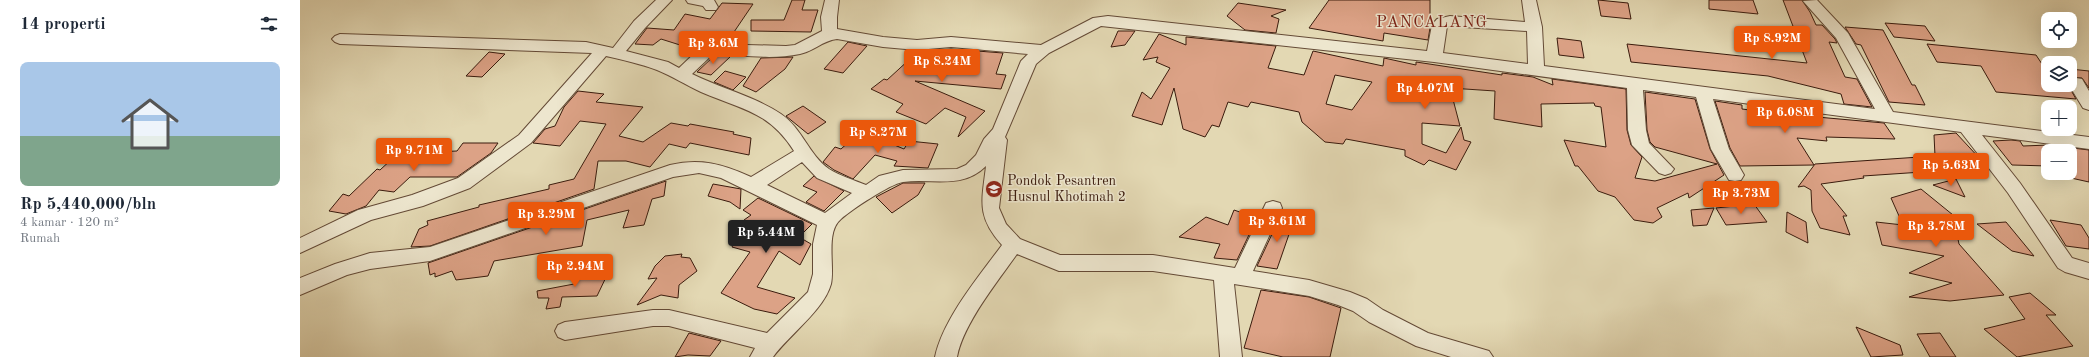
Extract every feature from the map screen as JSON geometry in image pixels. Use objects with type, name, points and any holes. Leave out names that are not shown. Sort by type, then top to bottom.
[{"type":"street","points":[[300,246],[365,215],[416,201],[464,183],[525,139],[640,22],[666,0]]},
{"type":"street","points":[[693,0],[709,3],[711,8]]},
{"type":"street","points":[[830,34],[829,16],[832,0]]},
{"type":"street","points":[[1529,0],[1534,28],[1536,70]]},
{"type":"street","points":[[1810,1],[1843,36],[1887,116]]},
{"type":"street","points":[[1482,357],[1424,340],[1343,298],[1289,284],[1153,263],[1059,263],[1013,244],[998,228],[990,208],[1000,132],[1030,61],[1043,50],[1098,21],[1108,21],[1434,56],[2089,143]]},
{"type":"street","points":[[1434,56],[1440,25],[1442,22],[1450,21],[1534,28]]},
{"type":"street","points":[[681,75],[706,51],[711,49],[786,51],[798,49],[830,34],[847,34],[883,42],[917,45],[951,42],[1043,50]]},
{"type":"street","points":[[340,40],[586,47],[662,66],[707,88],[753,106],[775,118],[790,131],[804,153],[823,173],[868,193]]},
{"type":"street","points":[[1635,83],[1637,130],[1641,145],[1665,169]]},
{"type":"street","points":[[2077,85],[2089,104]]},
{"type":"street","points":[[1703,92],[1720,149],[1735,175]]},
{"type":"street","points":[[1966,127],[2014,188],[2065,263],[2072,267],[2089,271]]},
{"type":"street","points":[[565,331],[653,318],[669,318],[765,350],[817,294],[822,278],[822,235],[827,222],[833,215],[885,181],[903,176],[959,175],[972,170],[983,158],[990,143],[1000,132]]},
{"type":"street","points":[[752,185],[804,153]]},
{"type":"street","points":[[300,287],[342,269],[370,261],[430,254],[506,229],[670,170],[692,166],[713,168],[752,185],[827,222]]},
{"type":"street","points":[[1231,357],[1232,275],[1258,237],[1273,208]]},
{"type":"street","points":[[946,357],[946,350],[956,329],[1013,244]]},
{"type":"building","points":[[792,0],[805,0],[802,10],[818,10],[811,32],[751,31],[751,20],[784,20]]},
{"type":"building","points":[[1329,0],[1430,0],[1430,28],[1428,40],[1384,33],[1383,41],[1309,28]]},
{"type":"building","points":[[1598,0],[1628,3],[1631,19],[1601,16]]},
{"type":"building","points":[[1709,0],[1753,0],[1758,14],[1709,9]]},
{"type":"building","points":[[1783,0],[1802,0],[1816,25],[1822,25],[1835,39],[1837,43],[1829,42],[1845,77],[1857,79],[1872,107],[1844,104],[1841,94],[1768,76],[1631,62],[1627,44],[1807,63]]},
{"type":"building","points":[[722,3],[753,4],[734,32],[735,38],[747,41],[744,43],[711,42],[703,45],[680,45],[661,39],[653,45],[635,44],[647,28],[674,30],[685,14],[710,19]]},
{"type":"building","points":[[1238,3],[1286,10],[1271,16],[1279,19],[1276,33],[1245,30],[1227,16]]},
{"type":"building","points":[[1885,23],[1925,26],[1935,41],[1894,37]]},
{"type":"building","points":[[1845,27],[1883,30],[1912,85],[1915,85],[1925,105],[1889,102],[1861,45],[1856,44]]},
{"type":"building","points":[[1118,31],[1135,31],[1125,45],[1111,47]]},
{"type":"building","points":[[1159,34],[1186,45],[1186,37],[1276,46],[1268,68],[1304,75],[1313,51],[1383,66],[1384,58],[1416,65],[1416,62],[1502,75],[1502,73],[1533,77],[1553,85],[1552,79],[1626,89],[1627,130],[1631,145],[1642,157],[1635,178],[1655,181],[1717,164],[1655,147],[1650,142],[1647,130],[1645,92],[1695,99],[1710,149],[1724,175],[1689,198],[1688,193],[1657,208],[1662,217],[1653,223],[1634,220],[1615,197],[1598,191],[1578,166],[1575,166],[1564,140],[1606,147],[1601,107],[1595,106],[1594,103],[1541,104],[1542,127],[1494,119],[1495,91],[1450,88],[1460,126],[1422,123],[1422,144],[1446,153],[1461,127],[1464,140],[1471,142],[1456,170],[1429,160],[1424,165],[1405,156],[1405,150],[1346,139],[1343,144],[1325,142],[1302,122],[1299,112],[1251,102],[1248,107],[1228,102],[1219,127],[1212,125],[1205,137],[1183,129],[1174,88],[1162,125],[1132,116],[1142,92],[1151,99],[1170,68],[1156,62],[1158,57],[1143,60]],"holes":[[[1335,75],[1372,82],[1352,110],[1326,104]]]},
{"type":"building","points":[[1557,38],[1581,41],[1584,58],[1559,55]]},
{"type":"building","points":[[848,42],[867,46],[843,73],[824,69]]},
{"type":"building","points":[[1927,44],[2036,55],[2041,62],[2041,92],[2072,92],[2076,99],[1996,92],[1981,66],[1937,62]]},
{"type":"building","points":[[951,49],[1003,53],[996,74],[1006,75],[1001,89],[915,81],[985,111],[958,137],[966,117],[945,108],[926,124],[896,112],[903,104],[871,89],[884,79],[887,80],[911,58],[909,67],[921,55],[924,56],[926,51]]},
{"type":"building","points":[[489,52],[505,54],[482,77],[466,76]]},
{"type":"building","points":[[714,56],[731,56],[711,75],[697,72]]},
{"type":"building","points":[[793,57],[785,69],[756,92],[743,86],[761,58]]},
{"type":"building","points":[[2077,70],[2089,71],[2089,88],[2082,78],[2077,78]]},
{"type":"building","points":[[725,71],[746,77],[733,90],[714,82]]},
{"type":"building","points":[[578,91],[604,94],[596,102],[643,107],[619,136],[643,142],[671,123],[688,126],[690,124],[734,132],[733,134],[751,138],[749,155],[690,143],[686,148],[669,144],[650,167],[626,161],[598,161],[594,189],[430,246],[411,247],[419,229],[428,225],[427,221],[479,207],[479,205],[549,189],[549,185],[574,179],[606,124],[580,121],[560,146],[533,143],[545,129],[555,126],[564,107]]},
{"type":"building","points":[[1715,101],[1742,105],[1742,109],[1788,115],[1786,110],[1817,117],[1884,123],[1895,139],[1826,137],[1827,141],[1797,138],[1814,165],[1740,166],[1730,148]]},
{"type":"building","points":[[803,106],[826,122],[808,134],[786,116]]},
{"type":"building","points":[[861,131],[904,149],[909,141],[938,144],[928,168],[894,166],[897,161],[875,155],[853,179],[834,170],[823,162],[835,147],[841,149]]},
{"type":"building","points":[[1956,133],[1982,161],[1949,164],[1952,170],[1863,176],[1864,178],[1821,184],[1847,216],[1843,216],[1850,235],[1820,228],[1812,211],[1811,190],[1804,186],[1798,187],[1815,164],[1935,156],[1934,135]]},
{"type":"building","points":[[2011,140],[2020,141],[2023,146],[2041,145],[2041,166],[2012,165],[1993,141]]},
{"type":"building","points":[[463,143],[498,143],[491,153],[457,177],[410,177],[394,192],[379,190],[366,206],[346,214],[329,211],[343,194],[349,196],[377,169],[380,170],[406,146],[433,152],[457,151]]},
{"type":"building","points":[[2077,148],[2089,150],[2089,182],[2077,179]]},
{"type":"building","points":[[814,176],[844,191],[824,211],[806,202],[817,192],[803,186]]},
{"type":"building","points":[[1956,179],[1965,197],[1933,185]]},
{"type":"building","points":[[666,181],[664,196],[652,199],[644,225],[623,228],[629,210],[587,220],[582,246],[494,261],[488,276],[456,280],[452,271],[435,277],[435,273],[430,275],[428,263]]},
{"type":"building","points":[[903,183],[925,183],[918,195],[892,213],[876,197]]},
{"type":"building","points":[[713,184],[741,189],[740,209],[730,202],[708,196]]},
{"type":"building","points":[[1921,189],[1953,215],[1959,244],[2004,295],[1950,301],[1909,297],[1952,283],[1909,273],[1944,256],[1882,245],[1876,222],[1903,225],[1891,198]]},
{"type":"building","points":[[758,198],[812,224],[799,237],[811,244],[800,265],[779,251],[757,287],[795,298],[777,314],[754,309],[721,293],[750,252],[732,247],[744,220],[751,215],[743,210]]},
{"type":"building","points":[[1754,204],[1767,222],[1726,225],[1716,208]]},
{"type":"building","points":[[1714,208],[1707,225],[1693,226],[1691,210]]},
{"type":"building","points":[[1234,210],[1257,218],[1237,260],[1214,258],[1220,244],[1179,237],[1206,217],[1228,225]]},
{"type":"building","points":[[1787,212],[1806,222],[1808,243],[1786,232]]},
{"type":"building","points":[[1281,215],[1295,217],[1277,269],[1257,266]]},
{"type":"building","points":[[2050,220],[2081,225],[2089,238],[2089,249],[2066,246]]},
{"type":"building","points":[[2006,222],[2034,256],[2012,251],[1977,224]]},
{"type":"building","points":[[682,254],[681,257],[690,258],[697,271],[679,285],[678,298],[661,295],[637,305],[657,278],[648,279],[655,266],[665,256]]},
{"type":"building","points":[[609,271],[597,296],[562,297],[560,307],[546,309],[549,298],[538,298],[537,291],[574,284],[580,272]]},
{"type":"building","points":[[1261,290],[1309,297],[1341,308],[1330,357],[1283,357],[1244,348]]},
{"type":"building","points":[[2030,293],[2056,315],[2046,315],[2073,346],[2017,357],[1984,329],[2025,319],[2009,297]]},
{"type":"building","points":[[1856,327],[1900,345],[1903,355],[1871,357]]},
{"type":"building","points":[[689,333],[721,341],[710,356],[688,355],[675,357]]},
{"type":"building","points":[[1940,333],[1956,357],[1930,357],[1917,334]]},
{"type":"place","name":"Pondok Pesantren Husnul Khotimah 2","points":[[994,189]]},
{"type":"district","name":"PANCALANG","points":[[1432,23]]}]
